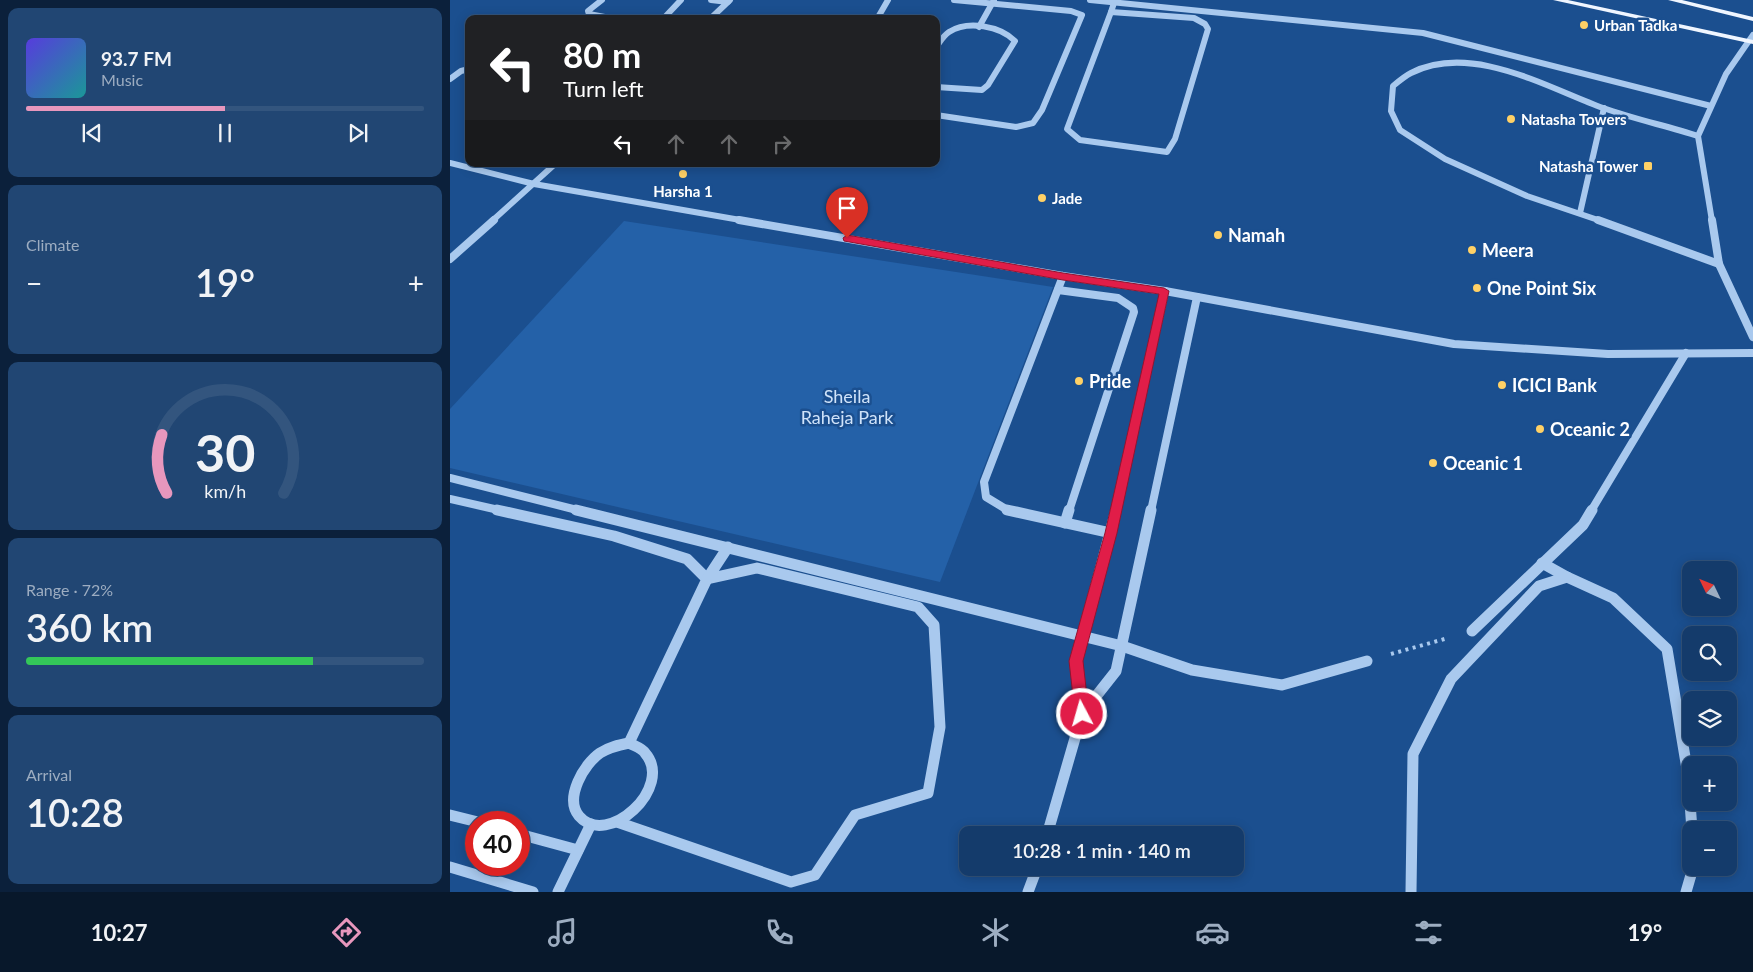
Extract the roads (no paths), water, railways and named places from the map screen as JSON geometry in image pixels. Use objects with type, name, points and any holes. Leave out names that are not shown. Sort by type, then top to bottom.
[{"type":"main road","points":[[1557,0],[1752,40]]},
{"type":"main road","points":[[1672,0],[1753,19]]},
{"type":"street","points":[[594,15],[589,14],[588,11],[602,0]]},
{"type":"street","points":[[667,15],[681,0]]},
{"type":"street","points":[[711,0],[729,1]]},
{"type":"street","points":[[879,15],[888,0]]},
{"type":"street","points":[[940,116],[1016,127],[1033,123],[1042,110],[1082,15],[1071,11],[994,2],[954,0]]},
{"type":"street","points":[[1092,0],[1423,33],[1711,106]]},
{"type":"street","points":[[714,15],[729,1]]},
{"type":"street","points":[[979,27],[994,2]]},
{"type":"street","points":[[1110,12],[1194,18],[1205,24],[1208,29],[1175,139],[1167,152],[1080,140],[1067,129],[1110,12],[1114,3]]},
{"type":"street","points":[[940,42],[951,31],[959,28],[979,27],[1005,32],[1015,41],[988,85],[982,90],[940,89]]},
{"type":"street","points":[[1752,40],[1726,74],[1698,136],[1719,264],[1753,337]]},
{"type":"street","points":[[1698,136],[1604,108],[1501,69],[1462,62],[1435,64],[1412,71],[1393,86],[1391,110],[1400,130],[1445,159],[1527,196],[1580,213],[1719,264]]},
{"type":"street","points":[[450,79],[465,70]]},
{"type":"street","points":[[1580,213],[1604,108]]},
{"type":"street","points":[[450,163],[465,167]]},
{"type":"street","points":[[466,167],[534,184],[1063,276],[1164,291],[1454,344],[1608,354],[1753,353]]},
{"type":"street","points":[[450,258],[552,167]]},
{"type":"street","points":[[1063,276],[984,482],[986,497],[1009,511],[1111,533]]},
{"type":"street","points":[[1058,290],[1118,298],[1133,308],[1134,312],[1065,522]]},
{"type":"street","points":[[1082,714],[1076,661],[1111,533],[1164,291]]},
{"type":"street","points":[[1050,826],[1082,714],[1116,671],[1197,297]]},
{"type":"street","points":[[1472,631],[1583,525],[1686,353]]},
{"type":"street","points":[[450,478],[1122,646],[1192,670],[1282,685],[1367,661]]},
{"type":"street","points":[[450,499],[614,536],[687,559],[707,579]]},
{"type":"street","points":[[614,536],[625,521]]},
{"type":"street","points":[[629,744],[707,579],[728,547]]},
{"type":"street","points":[[1542,563],[1566,577],[1614,598],[1667,649],[1688,775],[1691,821]]},
{"type":"street","points":[[617,822],[791,882],[815,875],[855,815],[928,793],[940,718],[934,625],[918,607],[757,568],[707,579]]},
{"type":"street","points":[[1411,892],[1413,754],[1451,679],[1539,586],[1566,577]]},
{"type":"street","points":[[629,744],[640,746],[648,754],[653,764],[650,790],[630,814],[617,822],[604,825],[591,824],[582,818],[576,809],[574,796],[576,784],[592,759],[605,750],[617,745],[629,744]]},
{"type":"street","points":[[450,815],[465,819]]},
{"type":"street","points":[[558,892],[591,824]]},
{"type":"street","points":[[530,837],[578,850]]},
{"type":"street","points":[[450,867],[533,892]]},
{"type":"street","points":[[1028,892],[1034,876]]},
{"type":"street","points":[[1686,892],[1691,876]]},
{"type":"place","name":"Urban Tadka","points":[[1584,25]]},
{"type":"place","name":"Natasha Towers","points":[[1511,119]]},
{"type":"place","name":"Natasha Tower","points":[[1648,166]]},
{"type":"place","name":"Harsha 1","points":[[683,174]]},
{"type":"place","name":"Jade","points":[[1042,198]]},
{"type":"place","name":"Namah","points":[[1218,235]]},
{"type":"place","name":"Meera","points":[[1472,250]]},
{"type":"place","name":"One Point Six","points":[[1477,288]]},
{"type":"place","name":"Pride","points":[[1079,381]]},
{"type":"place","name":"ICICI Bank","points":[[1502,385]]},
{"type":"place","name":"Oceanic 2","points":[[1540,429]]},
{"type":"place","name":"Oceanic 1","points":[[1433,463]]},
{"type":"park label","name":"Sheila Raheja Park","points":[[847,406]]}]
